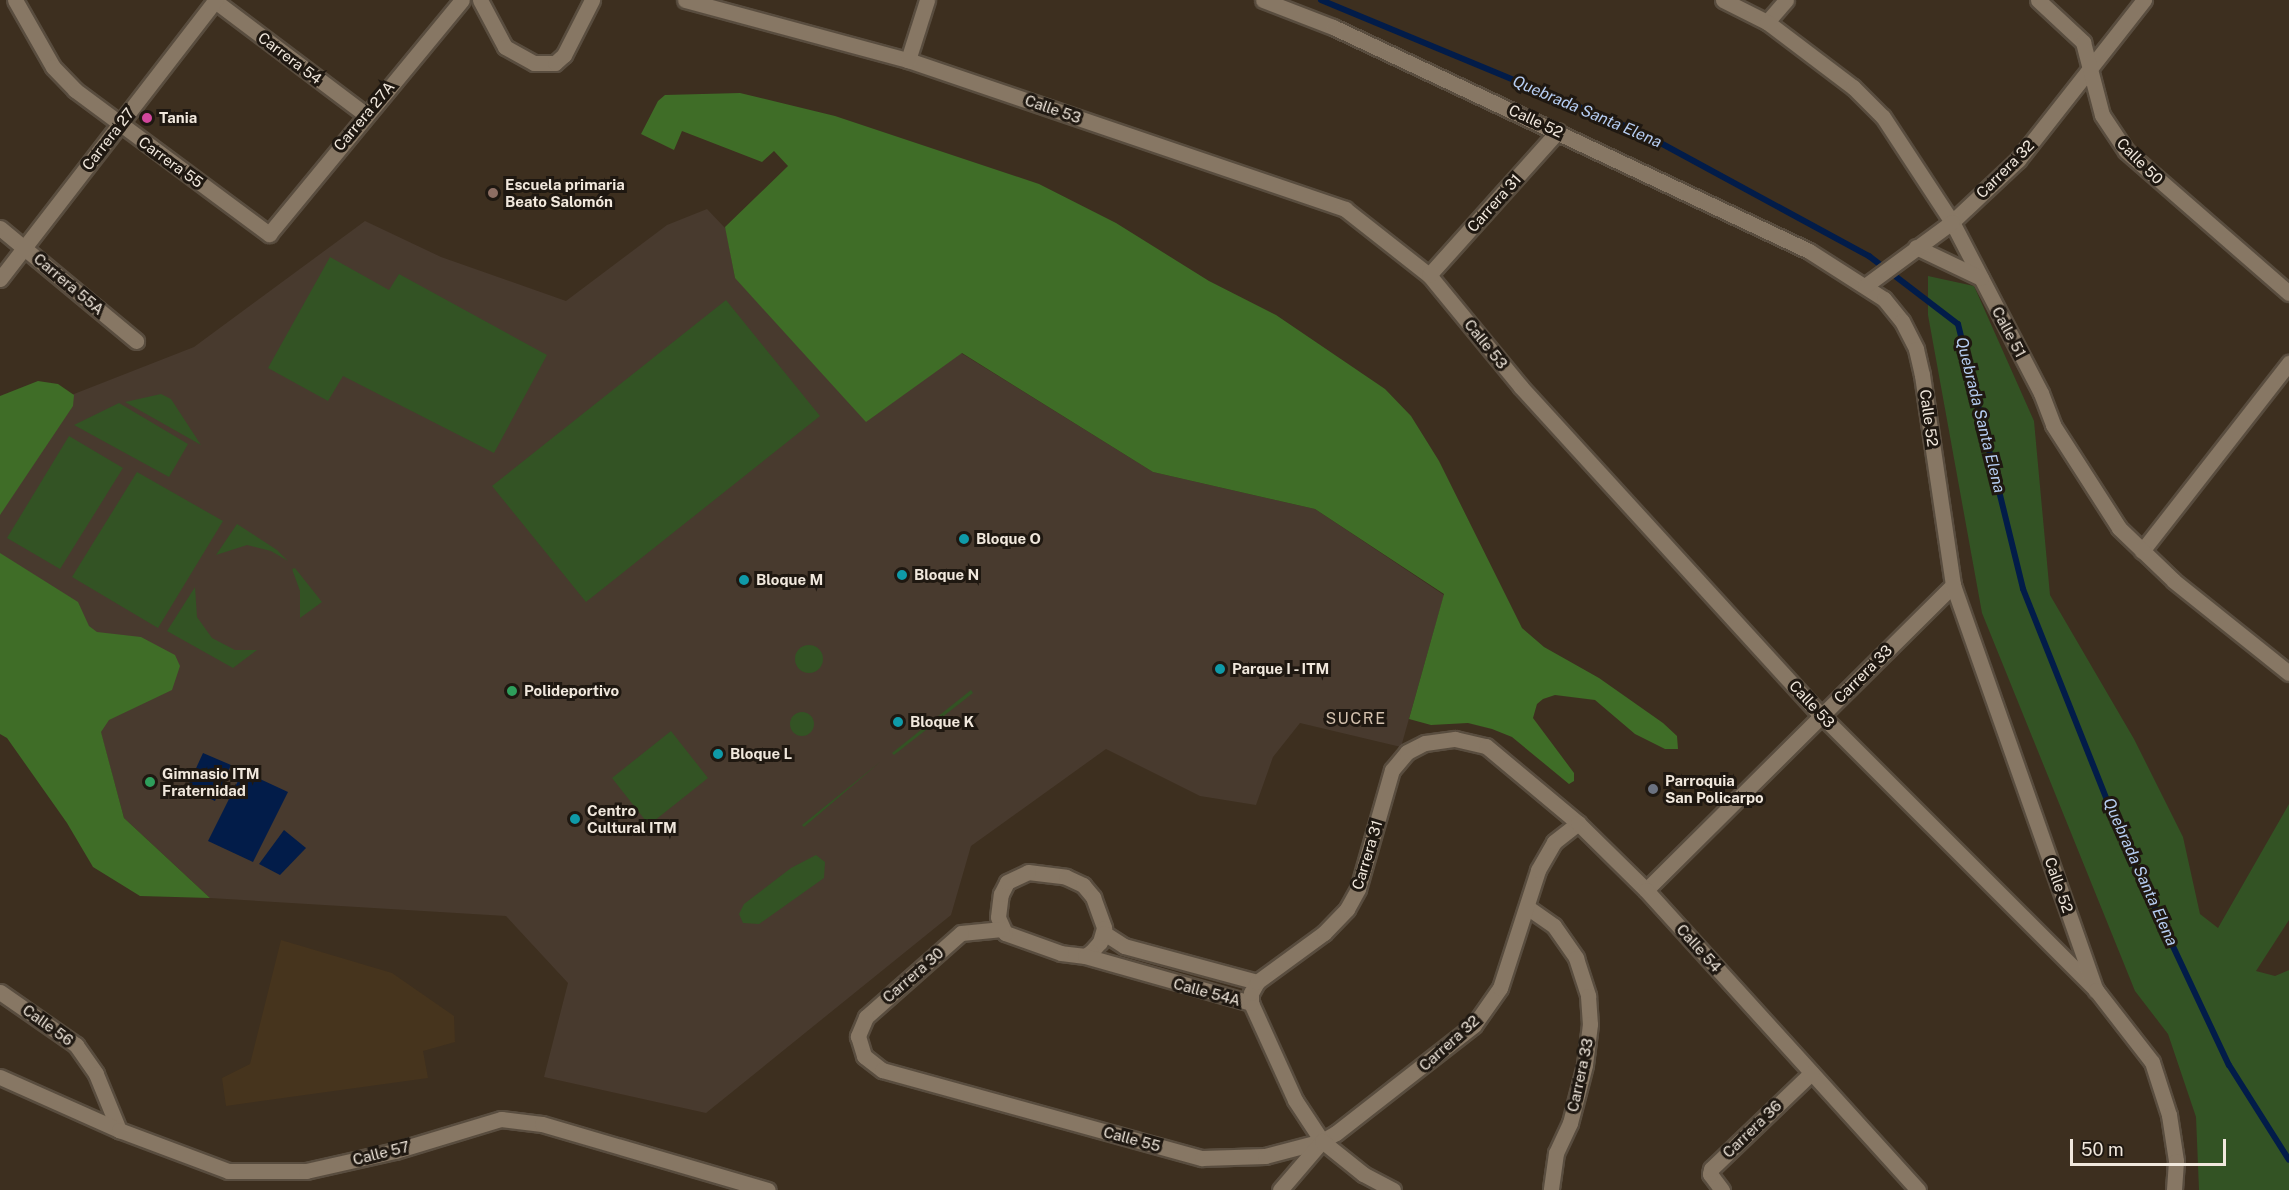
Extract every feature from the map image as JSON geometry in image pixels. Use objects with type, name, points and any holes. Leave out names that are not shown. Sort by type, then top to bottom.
[{"type":"street","name":"Carrera 55","points":[[15,0],[53,68],[75,90],[269,234]]},
{"type":"street","name":"Carrera 27A","points":[[269,234],[365,114],[462,0]]},
{"type":"street","points":[[480,0],[506,46],[534,63],[555,63],[564,55],[592,0]]},
{"type":"street","name":"Calle 53","points":[[685,0],[908,60],[1345,209],[1429,275],[1521,387],[1821,715],[2096,990]]},
{"type":"street","points":[[908,60],[927,0]]},
{"type":"street","name":"Calle 52","points":[[1263,0],[1333,27],[1809,251],[1884,299],[1902,321],[1916,349],[1953,585],[2096,990],[2152,1062],[2169,1115],[2176,1161],[2174,1190]]},
{"type":"street","name":"Calle 51","points":[[1723,0],[1767,22],[1853,87],[1883,117],[1952,222],[2041,393],[2053,425],[2119,528],[2174,581],[2289,673]]},
{"type":"street","points":[[1767,22],[1786,0]]},
{"type":"street","name":"Calle 50","points":[[2038,0],[2083,42],[2089,54],[2089,71],[2102,115],[2126,151],[2289,293]]},
{"type":"street","name":"Carrera 32","points":[[1865,285],[1952,222],[2018,160],[2144,0]]},
{"type":"street","name":"Carrera 27","points":[[0,279],[215,1]]},
{"type":"street","name":"Carrera 54","points":[[215,1],[365,114]]},
{"type":"street","name":"Carrera 31","points":[[1429,275],[1558,131]]},
{"type":"street","name":"Carrera 55A","points":[[0,228],[25,246],[136,341]]},
{"type":"street","points":[[1914,248],[1981,278]]},
{"type":"street","points":[[2142,551],[2289,363]]},
{"type":"street","name":"Carrera 33","points":[[1646,890],[1953,585]]},
{"type":"street","name":"Carrera 31","points":[[1257,982],[1324,933],[1347,909],[1358,888],[1392,770],[1407,752],[1425,743],[1455,739]]},
{"type":"street","name":"Calle 54","points":[[1455,739],[1486,746],[1578,824],[1646,890],[1918,1190]]},
{"type":"street","name":"Carrera 32","points":[[1280,1190],[1322,1141],[1474,1025],[1500,988],[1538,870],[1554,842],[1578,824]]},
{"type":"street","points":[[1028,872],[1041,872],[1083,885],[1101,912],[1104,933],[1097,946],[1084,956],[1034,946],[1002,929],[998,904],[1007,882],[1028,872]]},
{"type":"street","name":"Carrera 33","points":[[1527,907],[1554,926],[1576,958],[1588,996],[1590,1024],[1585,1065],[1570,1123],[1556,1153],[1551,1190]]},
{"type":"street","name":"Carrera 30","points":[[864,1056],[858,1036],[866,1017],[961,933],[1002,929]]},
{"type":"street","name":"Calle 54A","points":[[1104,933],[1124,946],[1257,982]]},
{"type":"street","name":"Calle 54A","points":[[1084,956],[1251,1004],[1295,1100],[1322,1141]]},
{"type":"street","points":[[1251,1004],[1257,982]]},
{"type":"street","name":"Calle 56","points":[[0,992],[76,1045],[96,1074],[120,1130]]},
{"type":"street","name":"Calle 55","points":[[864,1056],[882,1070],[1202,1158],[1265,1156],[1322,1141]]},
{"type":"street","name":"Carrera 36","points":[[1722,1190],[1710,1174],[1711,1169],[1811,1073]]},
{"type":"street","name":"Calle 57","points":[[0,1077],[120,1130],[228,1171],[306,1171],[395,1151],[501,1119],[542,1124],[768,1190]]},
{"type":"street","points":[[1322,1141],[1363,1174],[1393,1190]]},
{"type":"shaded area","points":[[707,209],[726,229],[735,278],[961,353],[1153,472],[1315,509],[1444,595],[1401,747],[1300,723],[1273,757],[1256,805],[1200,796],[1106,749],[971,846],[951,915],[706,1113],[544,1077],[568,983],[506,916],[210,898],[124,818],[93,704],[0,591],[0,484],[51,403],[194,347],[365,221],[441,257],[566,301],[667,225]]},
{"type":"shaded area","points":[[281,940],[392,973],[454,1016],[455,1042],[423,1051],[428,1078],[226,1106],[222,1078],[250,1064]]},
{"type":"green space","points":[[740,93],[835,116],[1039,184],[1116,223],[1209,281],[1276,315],[1385,389],[1411,416],[1439,461],[1522,628],[1544,647],[1599,678],[1663,723],[1677,736],[1678,749],[1665,749],[1635,734],[1595,700],[1555,695],[1537,704],[1533,718],[1574,773],[1574,781],[1569,784],[1512,737],[1468,723],[1431,725],[1409,719],[1444,594],[1315,509],[1153,472],[962,353],[866,422],[735,278],[725,227],[788,166],[774,151],[762,162],[682,131],[674,150],[641,134],[658,101],[665,95]]},
{"type":"green space","points":[[330,257],[389,290],[399,274],[547,355],[494,453],[343,376],[328,401],[268,368]]},
{"type":"green space","points":[[1928,276],[1974,286],[2034,421],[2050,595],[2134,739],[2183,837],[2200,914],[2218,928],[2289,804],[2289,920],[2256,971],[2275,976],[2289,970],[2289,1190],[2199,1190],[2196,1117],[2168,1034],[2135,991],[1982,613],[1928,315]]},
{"type":"green space","points":[[726,300],[820,416],[586,602],[492,486]]},
{"type":"green space","points":[[38,381],[58,384],[74,395],[73,406],[0,515],[0,396]]},
{"type":"green space","points":[[161,394],[171,399],[201,445],[125,402]]},
{"type":"green space","points":[[119,403],[188,444],[169,477],[74,425]]},
{"type":"green space","points":[[69,436],[123,468],[60,569],[7,538]]},
{"type":"green space","points":[[137,472],[223,521],[158,628],[72,577]]},
{"type":"green space","points":[[237,524],[277,550],[288,561],[271,551],[247,545],[216,555]]},
{"type":"green space","points":[[0,553],[78,602],[89,626],[97,632],[141,637],[175,655],[180,666],[172,690],[109,720],[101,732],[124,818],[210,898],[140,896],[93,867],[67,823],[7,738],[0,734]]},
{"type":"green space","points":[[295,568],[322,602],[300,618],[300,591],[292,569]]},
{"type":"green space","points":[[195,587],[197,617],[212,638],[235,650],[257,650],[233,668],[167,631]]},
{"type":"green space","points":[[809,645],[819,649],[823,659],[819,669],[809,673],[799,669],[795,659],[799,649]]},
{"type":"green space","points":[[971,690],[973,693],[894,755],[892,753]]},
{"type":"green space","points":[[802,712],[807,713],[813,719],[813,729],[807,735],[802,736],[797,735],[791,729],[790,724],[791,719],[797,713]]},
{"type":"green space","points":[[671,731],[708,778],[649,825],[612,778]]},
{"type":"green space","points":[[880,762],[804,827],[802,825]]},
{"type":"green space","points":[[816,855],[825,862],[824,878],[759,924],[743,923],[739,914],[744,904],[791,868]]},
{"type":"water","points":[[203,753],[231,765],[215,801],[187,788]]},
{"type":"water","points":[[243,771],[288,792],[253,862],[208,841]]},
{"type":"water","points":[[284,830],[306,848],[280,875],[259,864]]},
{"type":"waterway","name":"Quebrada Santa Elena","points":[[1321,0],[1644,134],[1869,256],[1958,324],[2023,589],[2122,838],[2229,1065],[2289,1160]]},
{"type":"place","name":"Tania","points":[[147,118]]},
{"type":"place","name":"Escuela primaria Beato Salomón","points":[[493,193]]},
{"type":"place","name":"Bloque O","points":[[964,539]]},
{"type":"place","name":"Bloque N","points":[[902,575]]},
{"type":"place","name":"Bloque M","points":[[744,580]]},
{"type":"place","name":"Parque I - ITM","points":[[1220,669]]},
{"type":"place","name":"Polideportivo","points":[[512,691]]},
{"type":"place","name":"Bloque K","points":[[898,722]]},
{"type":"place","name":"Bloque L","points":[[718,754]]},
{"type":"place","name":"Gimnasio ITM Fraternidad","points":[[150,782]]},
{"type":"place","name":"Parroquia San Policarpo","points":[[1653,789]]},
{"type":"place","name":"Centro Cultural ITM","points":[[575,819]]},
{"type":"district","name":"SUCRE","points":[[1356,719]]}]
